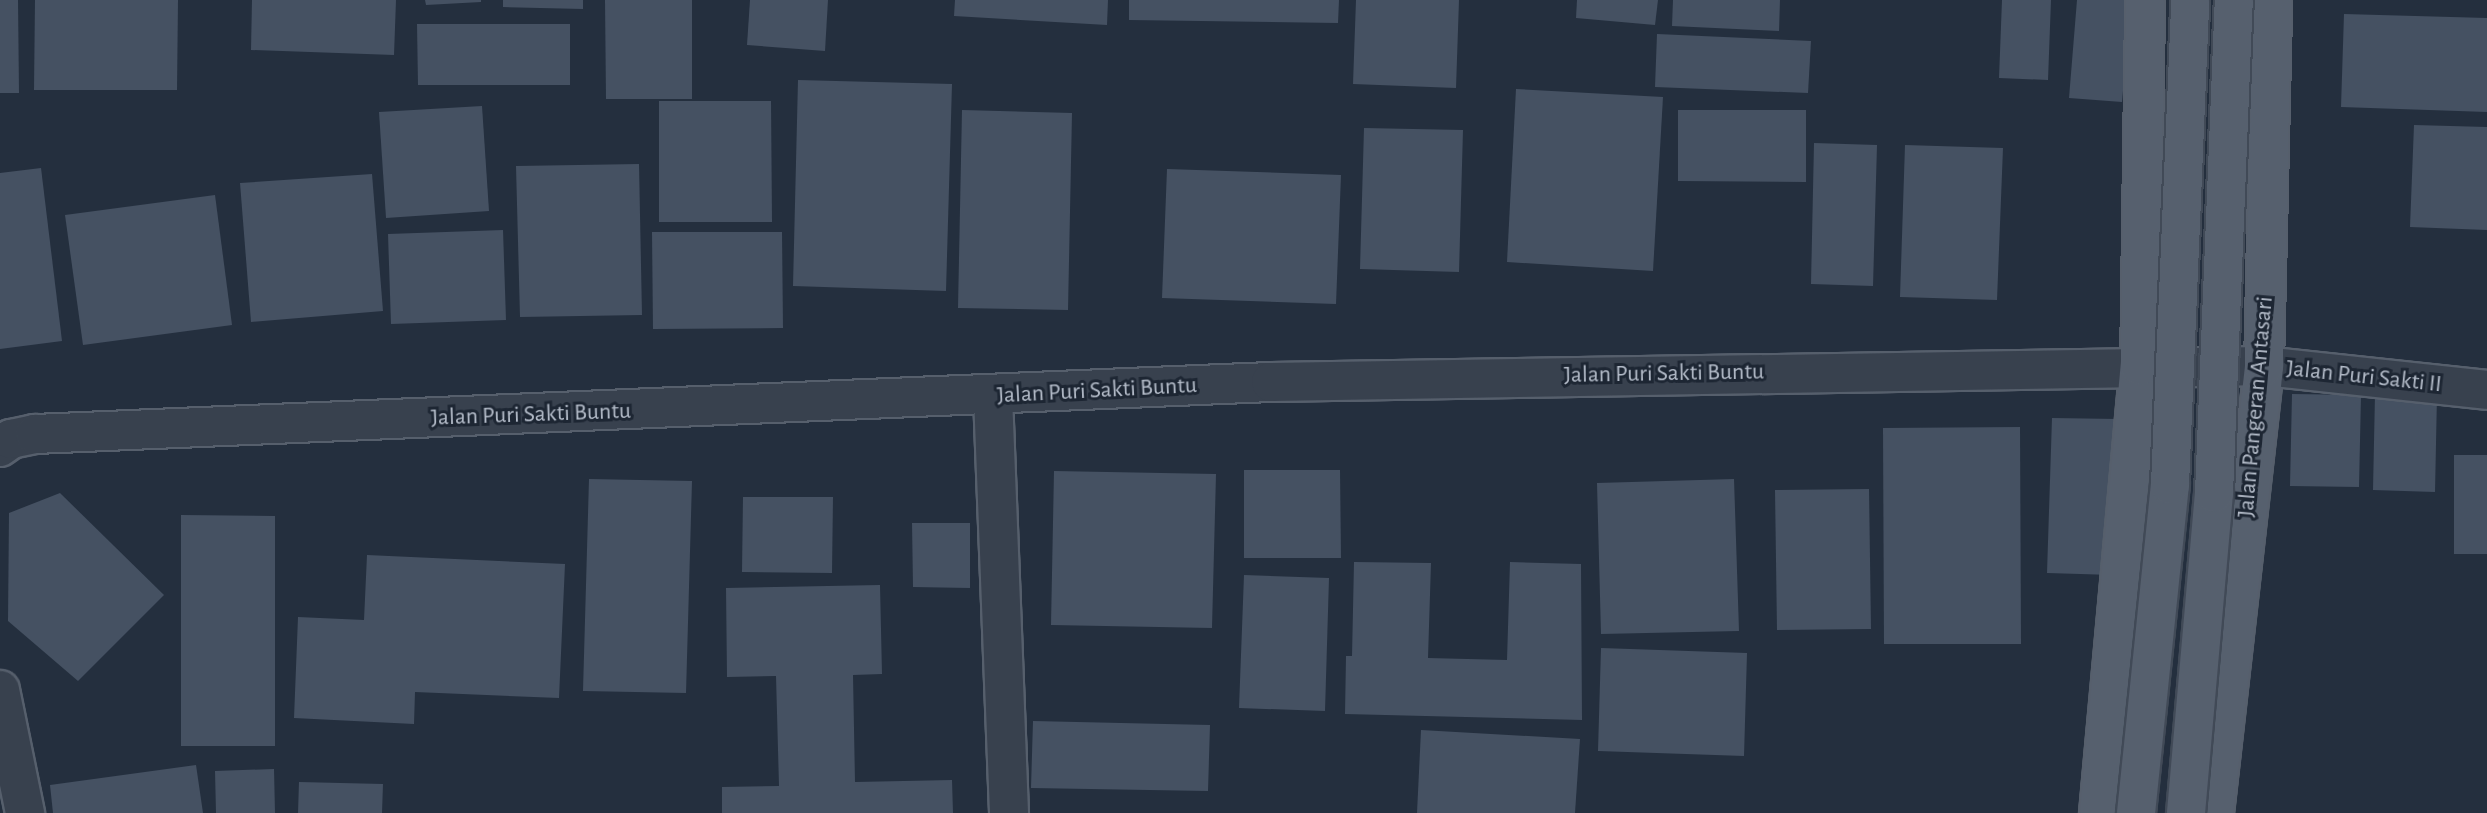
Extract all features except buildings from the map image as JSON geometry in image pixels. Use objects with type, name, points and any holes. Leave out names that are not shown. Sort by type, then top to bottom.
[{"type":"main road","points":[[2099,813],[2140,366],[2145,0]]},
{"type":"main road","points":[[2136,813],[2171,485],[2190,0]]},
{"type":"main road","points":[[2186,813],[2214,493],[2234,0]]},
{"type":"main road","name":"Jalan Pangeran Antasari","points":[[2214,813],[2264,366],[2272,0]]},
{"type":"street","name":"Jalan Puri Sakti Buntu","points":[[0,447],[11,439],[35,434],[993,396],[1271,382],[2198,365]]},
{"type":"street","name":"Jalan Puri Sakti II","points":[[2198,365],[2264,366],[2487,390]]},
{"type":"street","points":[[993,396],[1009,813]]},
{"type":"street","points":[[0,690],[25,813]]}]
